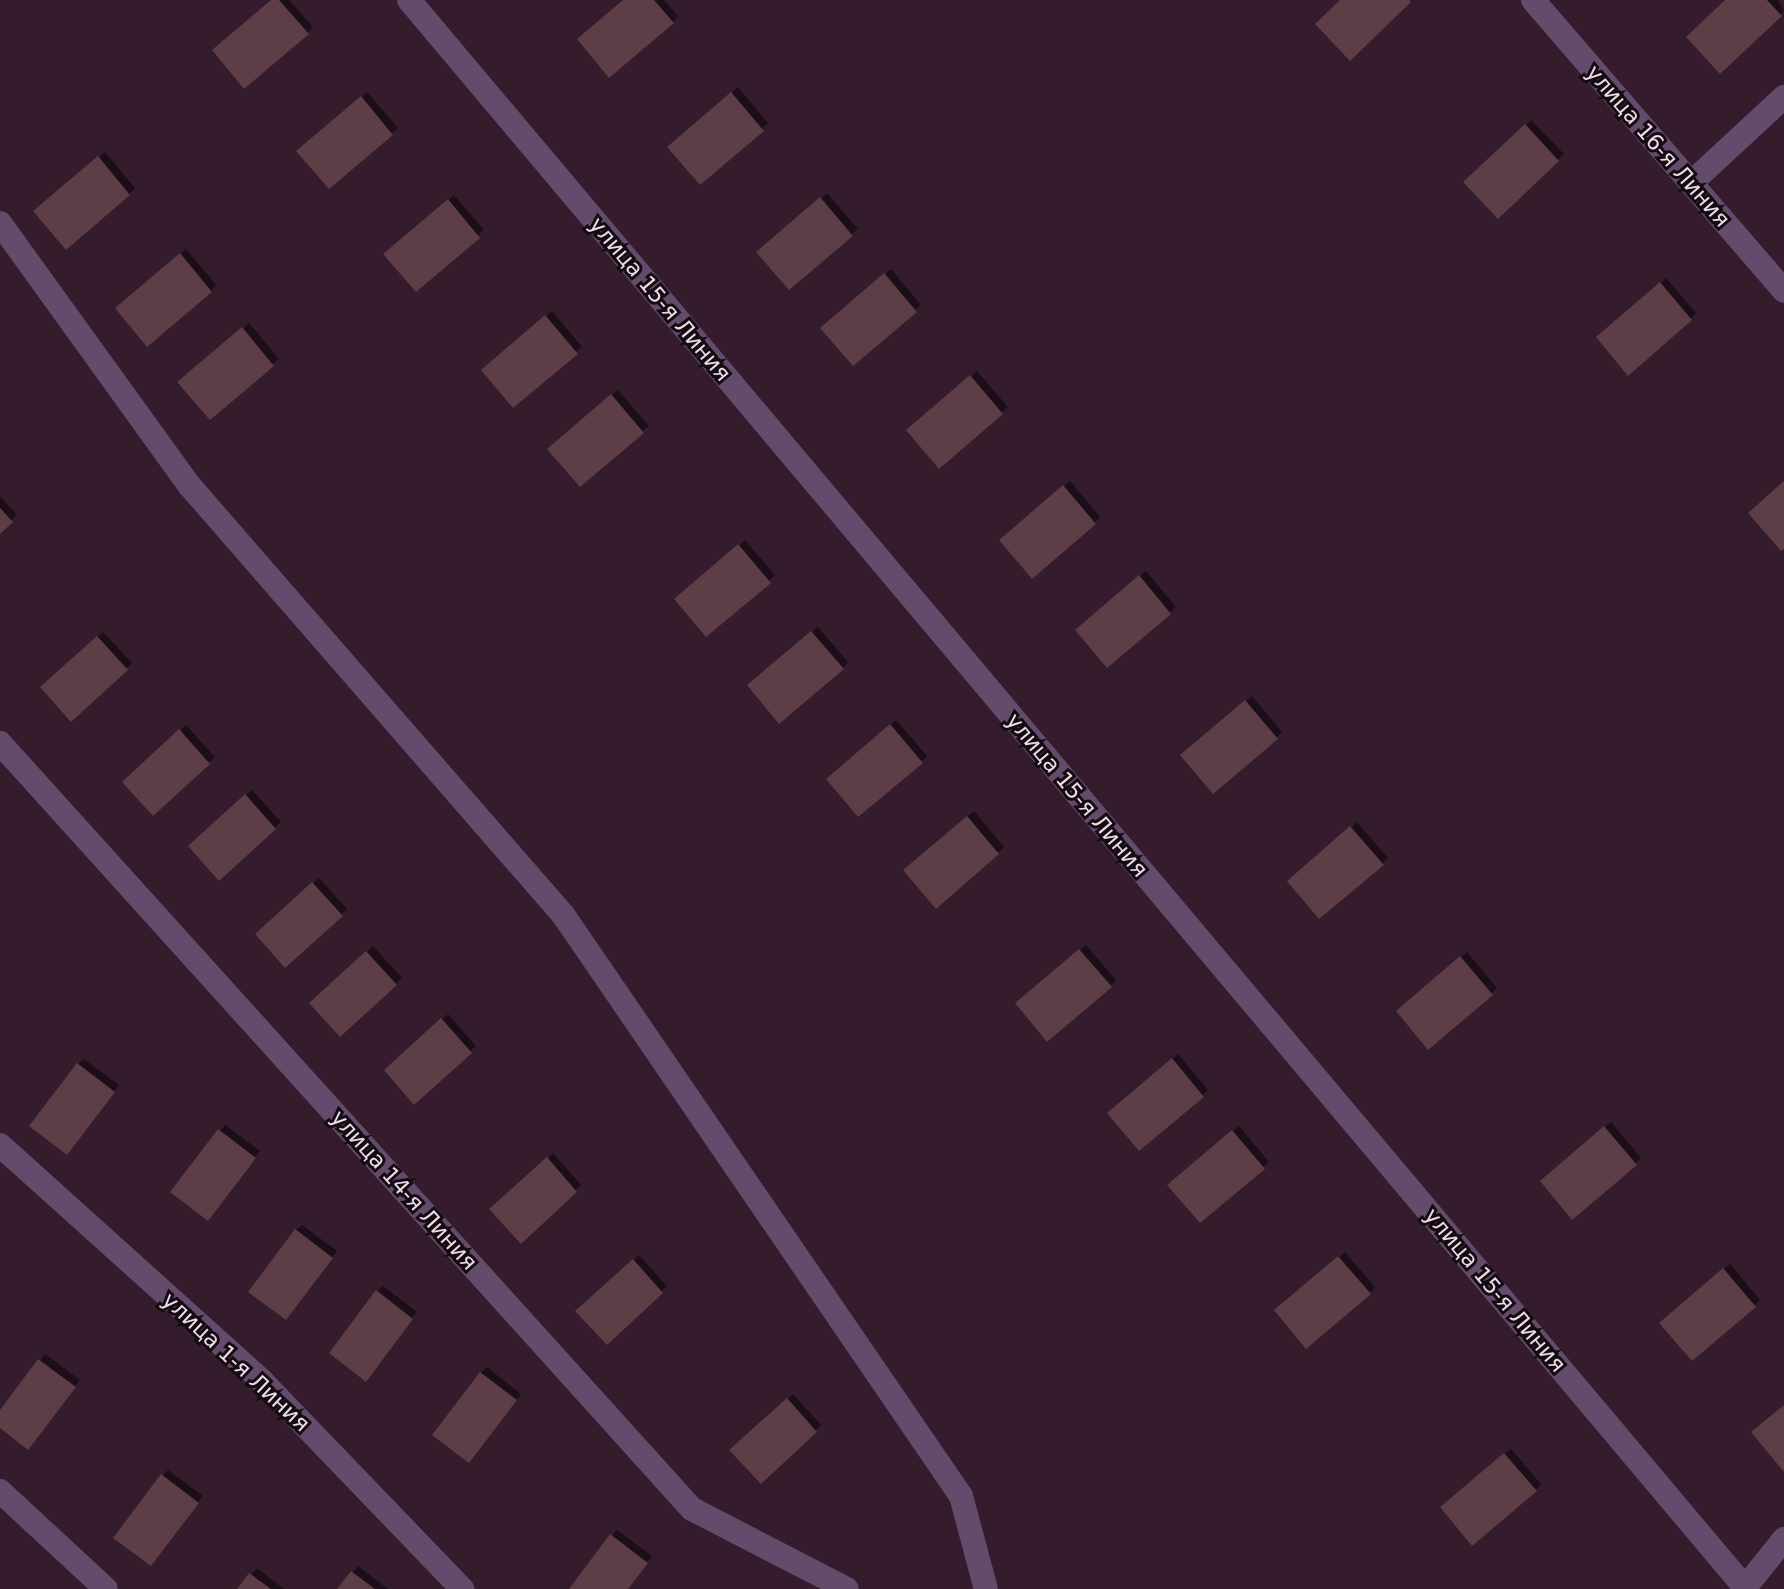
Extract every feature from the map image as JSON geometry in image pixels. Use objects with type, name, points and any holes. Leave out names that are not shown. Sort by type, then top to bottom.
[{"type":"street","name":"улица 15-я Линия","points":[[409,0],[1745,1589]]},
{"type":"street","name":"улица 16-я Линия","points":[[1533,0],[1784,291]]},
{"type":"street","points":[[1691,183],[1784,97]]},
{"type":"street","points":[[0,223],[189,485],[564,916],[961,1496],[986,1589]]},
{"type":"street","name":"улица 14-я Линия","points":[[0,743],[692,1509],[847,1589]]},
{"type":"street","name":"улица 1-я Линия","points":[[0,1145],[262,1381],[462,1589]]},
{"type":"street","points":[[0,1491],[106,1589]]},
{"type":"street","points":[[1745,1589],[1784,1539]]},
{"type":"building","points":[[271,0],[279,0],[309,34],[244,89],[212,50]]},
{"type":"building","points":[[623,0],[654,0],[674,23],[609,78],[577,39]]},
{"type":"building","points":[[1340,0],[1411,2],[1350,61],[1315,24]]},
{"type":"building","points":[[1725,0],[1767,0],[1782,16],[1720,74],[1686,37]]},
{"type":"building","points":[[731,92],[764,131],[700,185],[667,147]]},
{"type":"building","points":[[361,96],[393,135],[329,189],[296,151]]},
{"type":"building","points":[[1525,124],[1559,161],[1498,219],[1463,182]]},
{"type":"building","points":[[98,156],[130,195],[66,250],[33,211]]},
{"type":"building","points":[[820,197],[853,236],[789,290],[756,252]]},
{"type":"building","points":[[448,199],[480,238],[416,292],[383,254]]},
{"type":"building","points":[[180,253],[212,292],[147,347],[115,308]]},
{"type":"building","points":[[884,273],[917,312],[853,366],[820,328]]},
{"type":"building","points":[[1660,282],[1692,320],[1628,376],[1596,337]]},
{"type":"building","points":[[545,315],[578,354],[513,408],[481,370]]},
{"type":"building","points":[[242,327],[274,366],[210,420],[177,382]]},
{"type":"building","points":[[970,375],[1003,414],[939,469],[906,430]]},
{"type":"building","points":[[611,394],[644,433],[580,487],[547,449]]},
{"type":"building","points":[[1784,481],[1784,549],[1781,551],[1748,513]]},
{"type":"building","points":[[1063,485],[1096,524],[1032,579],[999,540]]},
{"type":"building","points":[[0,508],[13,522],[0,534]]},
{"type":"building","points":[[738,544],[771,583],[706,637],[674,599]]},
{"type":"building","points":[[1139,575],[1171,614],[1107,668],[1075,630]]},
{"type":"building","points":[[811,631],[844,669],[779,724],[747,685]]},
{"type":"building","points":[[97,636],[128,670],[71,722],[40,687]]},
{"type":"building","points":[[1245,700],[1278,739],[1213,794],[1180,755]]},
{"type":"building","points":[[890,724],[923,763],[858,817],[826,779]]},
{"type":"building","points":[[179,729],[210,764],[153,816],[122,782]]},
{"type":"building","points":[[245,794],[276,829],[219,881],[188,846]]},
{"type":"building","points":[[967,816],[999,854],[936,909],[903,870]]},
{"type":"building","points":[[1350,826],[1384,865],[1319,919],[1287,881]]},
{"type":"building","points":[[312,882],[343,916],[285,968],[255,934]]},
{"type":"building","points":[[1079,949],[1112,987],[1047,1042],[1015,1003]]},
{"type":"building","points":[[366,951],[397,985],[340,1037],[309,1003]]},
{"type":"building","points":[[1460,956],[1493,995],[1428,1050],[1396,1011]]},
{"type":"building","points":[[441,1018],[472,1053],[414,1105],[384,1070]]},
{"type":"building","points":[[1172,1058],[1204,1097],[1139,1151],[1107,1113]]},
{"type":"building","points":[[77,1063],[115,1092],[67,1155],[29,1126]]},
{"type":"building","points":[[1604,1126],[1637,1165],[1572,1220],[1540,1181]]},
{"type":"building","points":[[218,1129],[256,1158],[208,1221],[170,1192]]},
{"type":"building","points":[[1232,1130],[1265,1169],[1200,1223],[1167,1185]]},
{"type":"building","points":[[547,1157],[577,1192],[521,1244],[489,1209]]},
{"type":"building","points":[[295,1229],[333,1258],[286,1320],[248,1292]]},
{"type":"building","points":[[1338,1256],[1371,1294],[1306,1349],[1274,1310]]},
{"type":"building","points":[[633,1259],[663,1293],[607,1345],[575,1311]]},
{"type":"building","points":[[1723,1268],[1756,1307],[1692,1361],[1659,1323]]},
{"type":"building","points":[[376,1290],[413,1319],[366,1382],[329,1353]]},
{"type":"building","points":[[38,1359],[76,1387],[28,1450],[0,1428],[0,1410]]},
{"type":"building","points":[[480,1372],[517,1400],[469,1463],[432,1435]]},
{"type":"building","points":[[787,1398],[817,1432],[761,1484],[729,1450]]},
{"type":"building","points":[[1784,1405],[1784,1472],[1751,1432]]},
{"type":"building","points":[[1504,1453],[1537,1491],[1472,1546],[1440,1507]]},
{"type":"building","points":[[161,1474],[199,1503],[151,1566],[113,1538]]},
{"type":"building","points":[[610,1534],[648,1563],[628,1589],[569,1589]]},
{"type":"building","points":[[351,1571],[375,1589],[337,1589]]},
{"type":"building","points":[[249,1573],[271,1589],[237,1589]]}]
